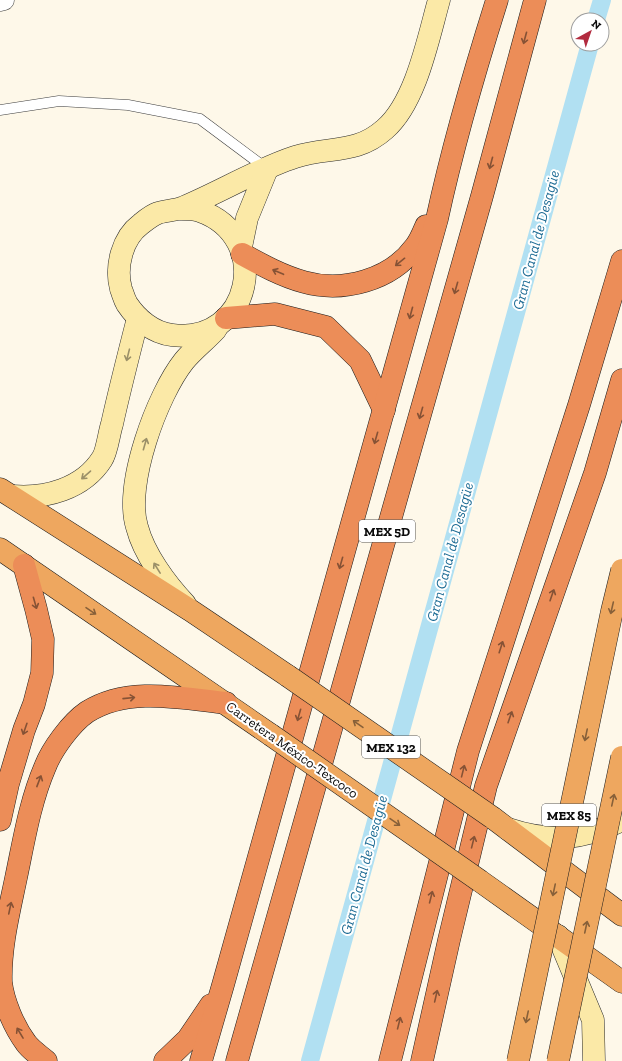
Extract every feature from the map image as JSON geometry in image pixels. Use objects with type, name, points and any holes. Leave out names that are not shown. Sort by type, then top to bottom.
[{"type":"highway","points":[[201,1061],[437,219],[449,166],[474,74],[497,0]]},
{"type":"highway","name":"MEX 5D","points":[[236,1061],[478,211],[535,0]]},
{"type":"highway","points":[[242,251],[277,272],[305,282],[320,285],[353,284],[381,275],[400,263],[416,246],[426,228],[431,211],[449,166]]},
{"type":"highway","points":[[390,1061],[468,751],[579,405],[622,260]]},
{"type":"highway","points":[[224,320],[275,314],[326,327],[360,360],[384,410]]},
{"type":"highway","points":[[422,1061],[486,786],[594,473],[622,380]]},
{"type":"highway","points":[[6,493],[190,610]]},
{"type":"highway","name":"Carretera México-Texcoco","points":[[1,553],[24,565],[226,703],[622,982]]},
{"type":"highway","points":[[0,820],[8,784],[24,730],[34,704],[42,673],[44,639],[24,565]]},
{"type":"highway","name":"MEX 85","points":[[518,1061],[612,611],[622,570]]},
{"type":"highway","name":"MEX 132","points":[[190,610],[501,824],[622,915]]},
{"type":"highway","points":[[46,1061],[26,1044],[10,1017],[1,983],[1,948],[33,796],[45,765],[64,735],[87,713],[115,699],[149,696],[226,703]]},
{"type":"highway","name":"MEX 85","points":[[558,1061],[622,757]]},
{"type":"highway","points":[[165,1061],[188,1039],[223,985]]},
{"type":"main road","points":[[181,209],[295,157],[313,152],[350,148],[371,140],[387,128],[402,109],[416,79],[439,0]]},
{"type":"main road","points":[[242,251],[247,218],[267,169]]},
{"type":"main road","points":[[190,610],[165,581],[154,564],[140,536],[134,515],[135,491],[144,445],[160,402],[184,362],[224,320],[236,307],[244,288],[246,272],[242,251],[231,231],[215,218],[198,210],[181,209],[157,213],[140,224],[127,240],[120,260],[119,281],[125,301],[138,318],[152,329],[170,335],[189,336],[207,332],[224,320]]},
{"type":"main road","points":[[6,493],[26,498],[56,493],[82,479],[103,458],[138,318]]},
{"type":"main road","points":[[501,824],[536,837],[566,838],[596,832],[622,820]]},
{"type":"main road","points":[[558,936],[593,1020],[594,1061]]},
{"type":"street","points":[[0,1],[4,0]]},
{"type":"lane","points":[[0,110],[58,101],[128,105],[200,119],[267,169]]},
{"type":"waterway","name":"Gran Canal de Desagüe","points":[[598,12],[602,0]]},
{"type":"waterway","name":"Gran Canal de Desagüe","points":[[310,1061],[588,52]]}]
